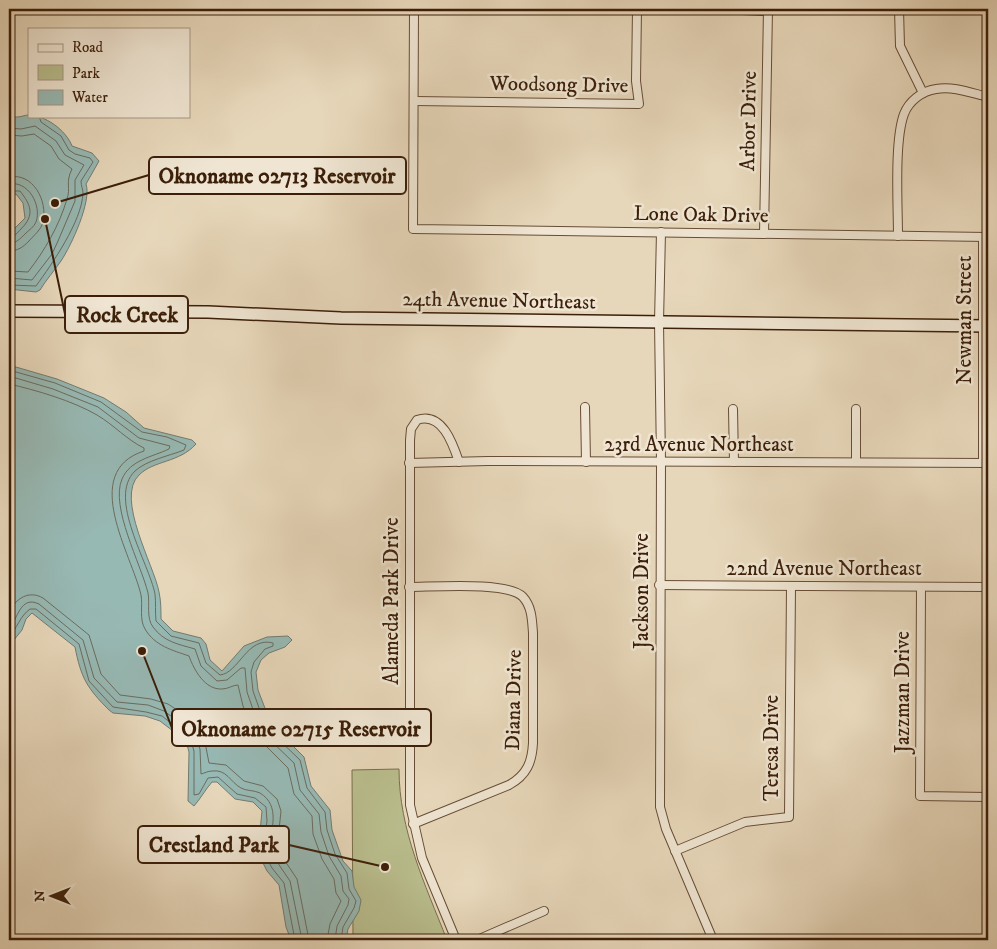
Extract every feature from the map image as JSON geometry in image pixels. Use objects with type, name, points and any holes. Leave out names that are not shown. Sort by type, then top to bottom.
[{"type":"street","points":[[414,9],[414,100]]},
{"type":"street","name":"Woodsong Drive","points":[[414,100],[639,104],[636,81],[637,9]]},
{"type":"street","points":[[720,9],[768,10]]},
{"type":"street","points":[[899,9],[900,46],[923,93]]},
{"type":"street","name":"Arbor Drive","points":[[764,234],[768,10]]},
{"type":"street","points":[[898,236],[900,130],[909,105],[923,93],[936,89],[953,88],[988,97]]},
{"type":"street","name":"Lone Oak Drive","points":[[414,100],[413,229],[986,237]]},
{"type":"street","name":"Jackson Drive","points":[[661,232],[659,322],[661,462],[659,794],[663,817],[675,851],[713,940]]},
{"type":"street","name":"Newman Street","points":[[986,237],[986,463]]},
{"type":"street","name":"24th Avenue Northeast","points":[[9,311],[208,312],[341,318],[985,326]]},
{"type":"street","points":[[586,408],[586,462]]},
{"type":"street","points":[[733,409],[734,462]]},
{"type":"street","points":[[856,409],[856,462]]},
{"type":"street","name":"Alameda Park Drive","points":[[456,940],[422,858],[413,824],[409,791],[410,463],[411,429],[417,420],[421,418],[432,420],[444,430],[451,438],[459,462]]},
{"type":"street","name":"23rd Avenue Northeast","points":[[410,463],[986,463]]},
{"type":"street","name":"22nd Avenue Northeast","points":[[659,585],[988,587]]},
{"type":"street","name":"Diana Drive","points":[[410,587],[506,588],[521,596],[530,609],[533,633],[533,743],[532,756],[527,770],[509,785],[413,824]]},
{"type":"street","name":"Teresa Drive","points":[[675,851],[745,822],[790,817],[791,587]]},
{"type":"street","name":"Jazzman Drive","points":[[921,587],[920,796],[988,796]]},
{"type":"street","points":[[477,940],[544,911]]},
{"type":"street","points":[[978,940],[988,940]]},
{"type":"green space","points":[[399,769],[403,814],[408,835],[447,940],[353,940],[352,770]]},
{"type":"water","points":[[9,115],[16,117],[28,115],[28,118],[41,118],[54,124],[65,134],[72,146],[92,153],[99,161],[86,184],[86,201],[80,223],[70,245],[40,290],[36,292],[9,289],[9,234],[25,218],[23,203],[16,194],[9,196]]},
{"type":"water","points":[[9,365],[57,379],[104,398],[126,412],[144,428],[192,440],[196,444],[182,455],[145,470],[139,475],[133,486],[131,499],[133,515],[156,580],[161,602],[161,619],[173,631],[201,638],[206,644],[210,660],[222,671],[244,646],[267,637],[288,636],[292,640],[285,647],[269,653],[261,660],[256,672],[258,690],[268,716],[278,731],[304,757],[311,786],[330,810],[332,830],[343,861],[352,871],[354,887],[361,900],[359,911],[348,929],[346,940],[291,940],[286,927],[279,885],[267,871],[258,853],[262,811],[253,802],[235,799],[217,782],[212,782],[194,806],[188,801],[189,752],[186,741],[160,721],[145,716],[113,713],[109,710],[86,682],[75,647],[32,613],[26,619],[22,630],[9,646]]},
{"type":"place","name":"Oknoname 02713 Reservoir","points":[[55,203]]},
{"type":"place","name":"Rock Creek","points":[[45,219]]},
{"type":"place","name":"Oknoname 02715 Reservoir","points":[[142,651]]},
{"type":"place","name":"Crestland Park","points":[[385,867]]}]
